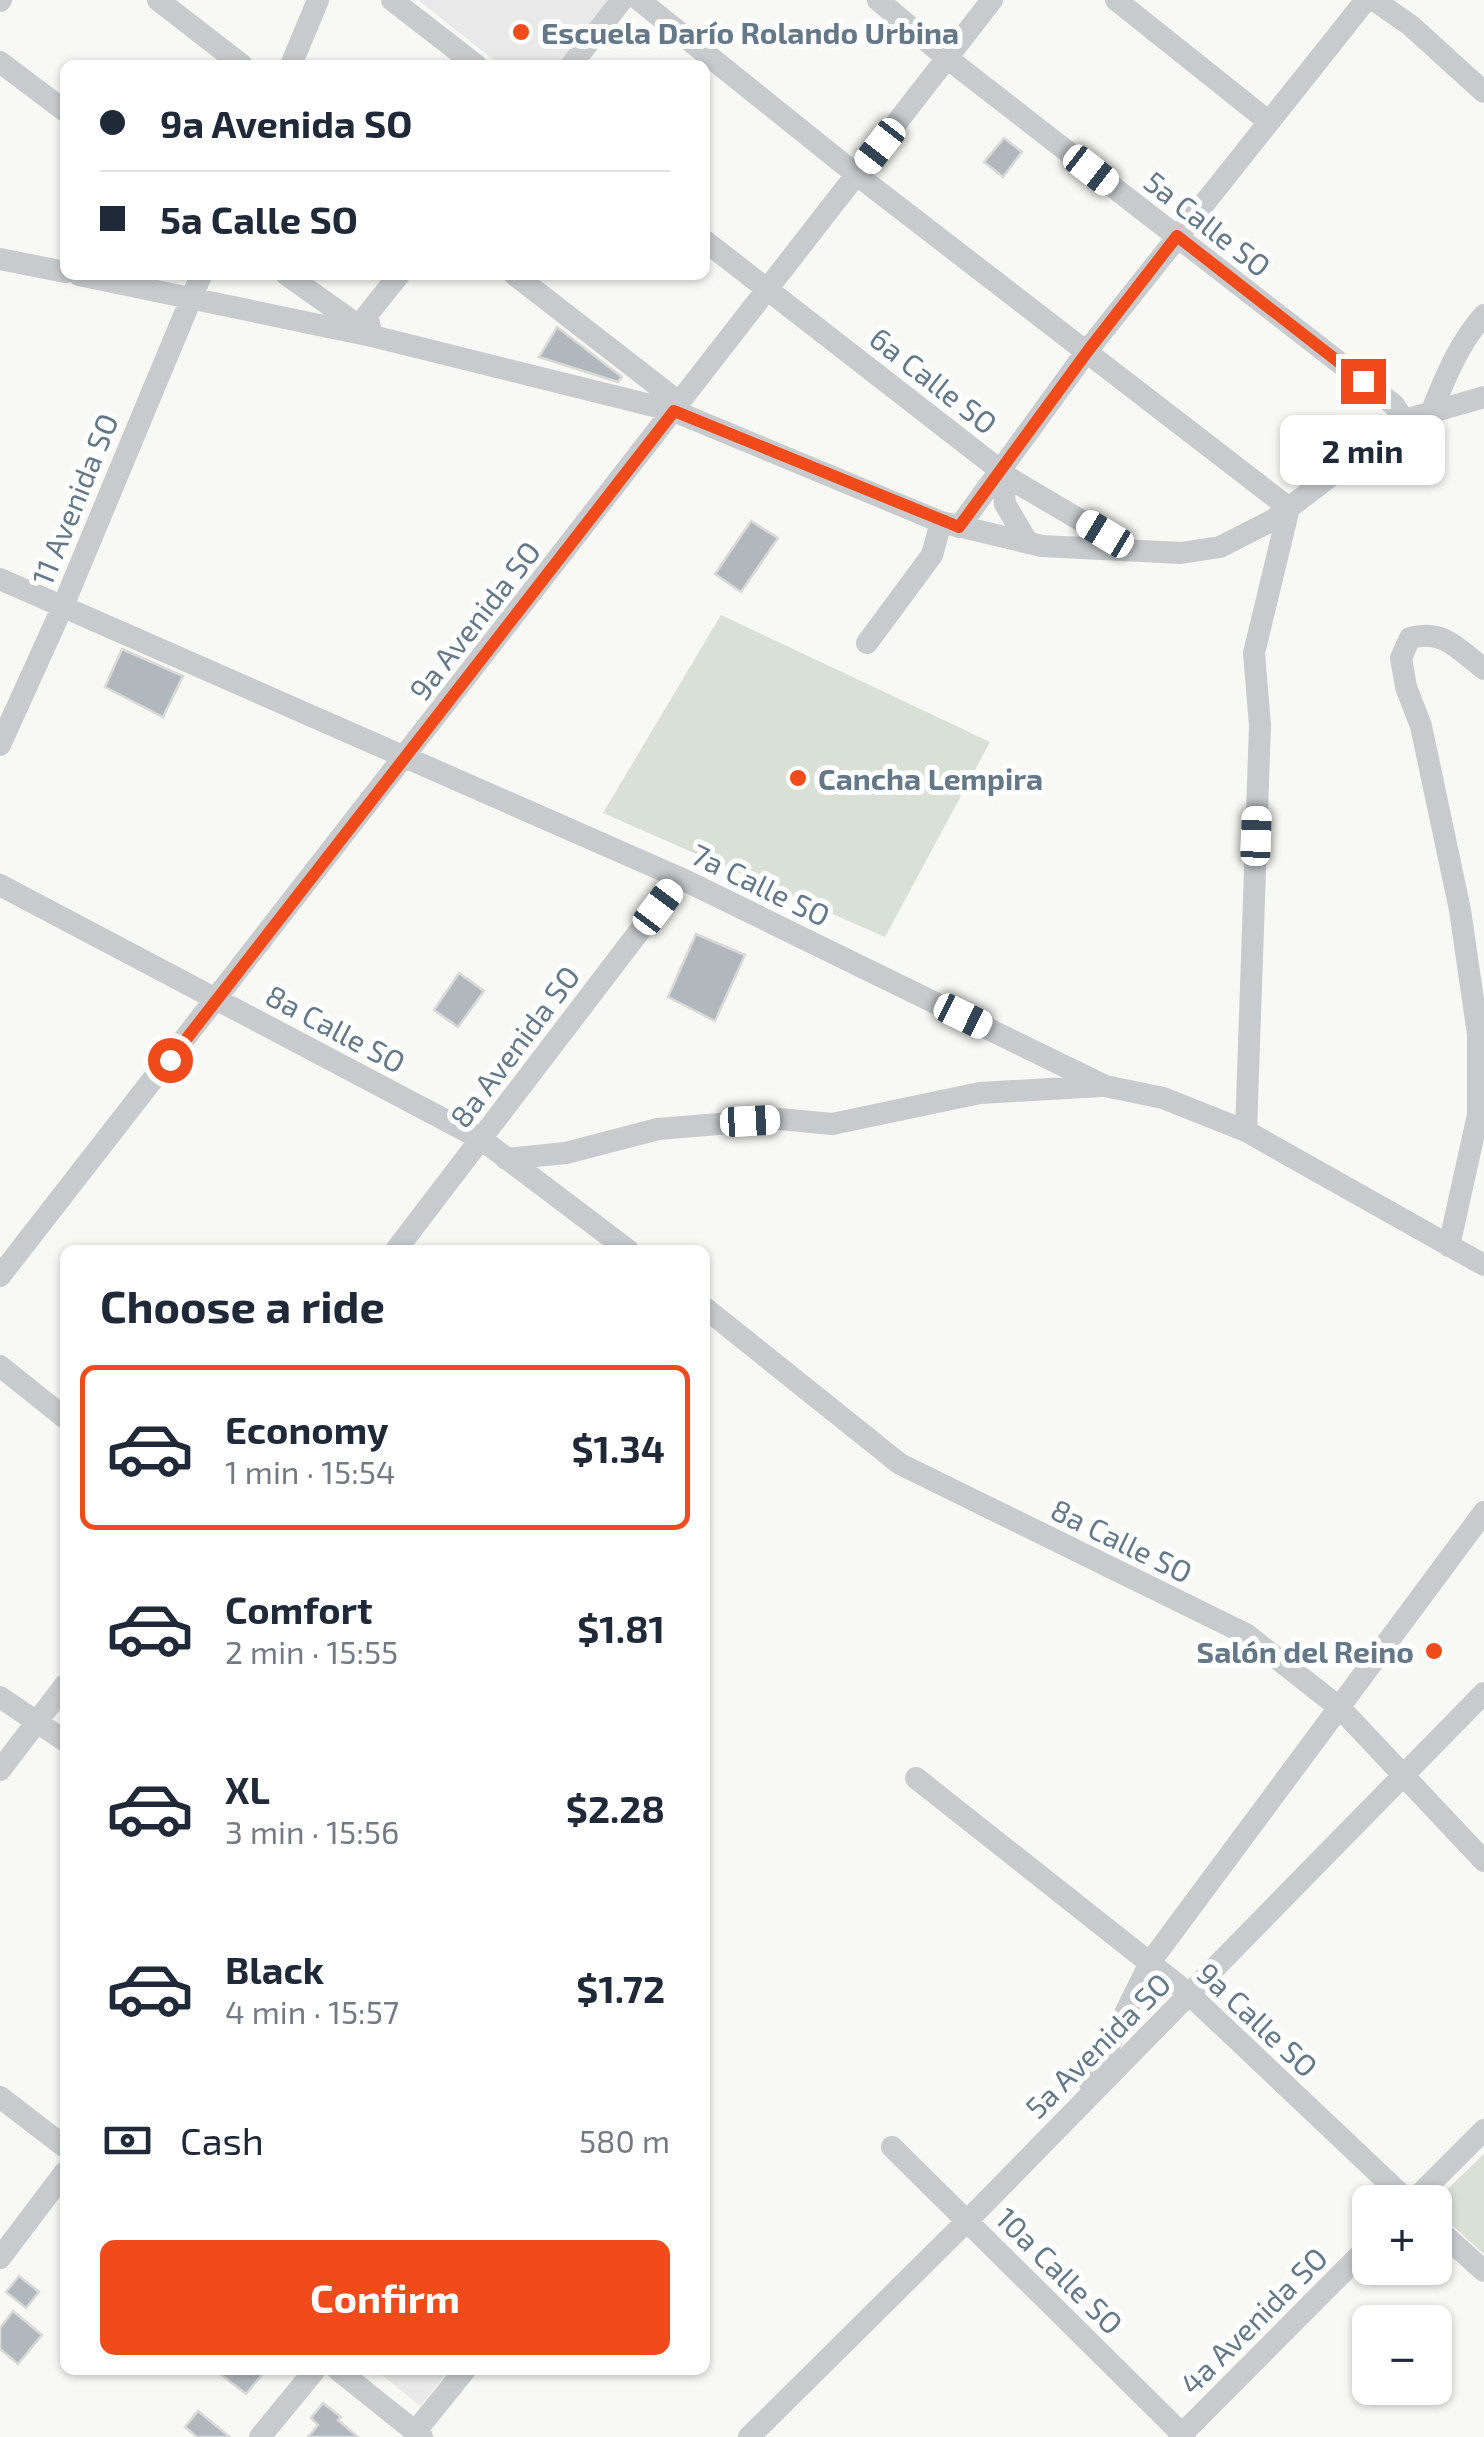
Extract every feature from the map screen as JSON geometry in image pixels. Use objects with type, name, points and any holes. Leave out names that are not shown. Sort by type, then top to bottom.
[{"type":"street","points":[[158,0],[236,60]]},
{"type":"street","points":[[293,60],[318,0]]},
{"type":"street","points":[[392,0],[470,60]]},
{"type":"street","points":[[574,60],[622,0]]},
{"type":"street","points":[[640,0],[857,175],[1289,508]]},
{"type":"street","name":"5a Calle SO","points":[[878,0],[1394,405],[1404,420]]},
{"type":"street","name":"9a Avenida SO","points":[[0,1276],[992,0]]},
{"type":"street","points":[[1116,0],[1269,122]]},
{"type":"street","points":[[868,643],[950,524],[1002,470],[1087,352],[1366,0]]},
{"type":"street","points":[[1374,0],[1410,25],[1484,92]]},
{"type":"street","points":[[0,62],[60,106]]},
{"type":"street","name":"6a Calle SO","points":[[710,246],[1014,481],[1135,552]]},
{"type":"street","points":[[0,258],[60,271]]},
{"type":"street","points":[[103,280],[372,336],[677,407],[950,524],[1028,544],[1181,553],[1220,547],[1289,508],[1404,420],[1484,397]]},
{"type":"street","name":"11 Avenida SO","points":[[0,745],[63,606],[199,280]]},
{"type":"street","points":[[294,280],[372,336]]},
{"type":"street","points":[[372,336],[367,315],[396,280]]},
{"type":"street","points":[[520,280],[677,407]]},
{"type":"street","points":[[1432,410],[1453,359],[1484,315]]},
{"type":"street","points":[[1002,470],[1005,504],[1028,544]]},
{"type":"street","points":[[1246,1130],[1260,725],[1254,653],[1289,508]]},
{"type":"street","name":"7a Calle SO","points":[[0,578],[680,878],[1105,1086],[1163,1098],[1246,1130],[1484,1265]]},
{"type":"street","points":[[1449,1246],[1478,1116],[1478,1034],[1460,910],[1401,658],[1410,638],[1430,633],[1446,640],[1484,669]]},
{"type":"street","name":"8a Avenida SO","points":[[400,1245],[680,878]]},
{"type":"street","name":"8a Calle SO","points":[[0,886],[481,1139],[621,1245]]},
{"type":"street","points":[[1470,974],[1484,932]]},
{"type":"street","points":[[506,1158],[566,1152],[658,1130],[780,1119],[832,1124],[980,1094],[1105,1086]]},
{"type":"street","name":"8a Calle SO","points":[[710,1312],[900,1464],[1246,1634],[1340,1708],[1484,1861]]},
{"type":"street","points":[[0,1366],[60,1414]]},
{"type":"street","points":[[1080,2105],[1150,1961],[1484,1512]]},
{"type":"street","points":[[0,1770],[60,1692]]},
{"type":"street","name":"5a Avenida SO","points":[[763,2433],[1484,1693]]},
{"type":"street","points":[[0,1697],[60,1738]]},
{"type":"street","name":"9a Calle SO","points":[[916,1778],[1189,1994],[1392,2185]]},
{"type":"street","points":[[0,2097],[60,2143]]},
{"type":"street","points":[[1427,2185],[1484,2130]]},
{"type":"street","name":"10a Calle SO","points":[[892,2147],[1182,2436]]},
{"type":"street","points":[[0,2258],[60,2179]]},
{"type":"street","points":[[1452,2242],[1484,2271]]},
{"type":"street","name":"4a Avenida SO","points":[[1182,2436],[1352,2262]]},
{"type":"street","points":[[260,2437],[311,2375]]},
{"type":"street","points":[[344,2375],[419,2434],[461,2375]]},
{"type":"shaded area","name":"Escuela Darío Rolando Urbina","points":[[418,0],[610,0],[560,60],[494,60]]},
{"type":"shaded area","name":"Cancha Lempira","points":[[721,615],[990,742],[885,937],[603,813]]},
{"type":"shaded area","points":[[1484,2154],[1484,2254],[1452,2225],[1452,2185]]},
{"type":"shaded area","points":[[382,2375],[445,2375],[420,2406]]},
{"type":"building","points":[[1004,138],[1022,152],[1003,177],[984,162]]},
{"type":"building","points":[[557,327],[622,377],[618,382],[539,357]]},
{"type":"building","points":[[751,521],[778,538],[741,592],[715,574]]},
{"type":"building","points":[[122,649],[183,676],[163,717],[105,687]]},
{"type":"building","points":[[696,934],[745,955],[715,1021],[668,997]]},
{"type":"building","points":[[459,973],[484,991],[458,1027],[434,1010]]},
{"type":"building","points":[[19,2276],[39,2292],[26,2308],[6,2292]]},
{"type":"building","points":[[13,2311],[42,2335],[18,2364],[0,2349],[0,2328]]},
{"type":"building","points":[[221,2375],[262,2375],[246,2394]]},
{"type":"building","points":[[323,2403],[358,2437],[308,2437],[318,2425],[311,2418]]},
{"type":"building","points":[[198,2411],[230,2437],[197,2437],[185,2427]]},
{"type":"place","name":"Escuela Darío Rolando Urbina","points":[[521,32]]},
{"type":"place","name":"Cancha Lempira","points":[[798,778]]},
{"type":"place","name":"Salón del Reino","points":[[1434,1651]]},
{"type":"route","points":[[170,1060],[674,411],[959,527],[1177,236],[1363,381]]}]
